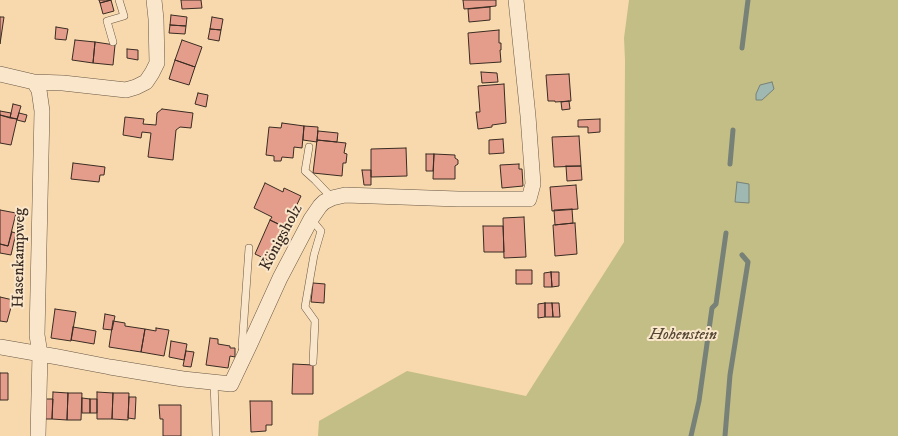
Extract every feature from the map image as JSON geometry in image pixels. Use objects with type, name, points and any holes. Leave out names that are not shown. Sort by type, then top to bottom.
[{"type":"street","points":[[0,74],[34,82],[63,83],[126,90],[136,87],[146,82],[157,64],[154,0]]},
{"type":"street","points":[[332,198],[345,195],[458,199],[529,199],[533,184],[528,116],[516,0]]},
{"type":"street","name":"Hasenkampweg","points":[[34,82],[39,90],[42,111],[37,335],[40,354],[38,436]]},
{"type":"street","name":"Königsholz","points":[[0,347],[183,379],[231,384],[280,278],[311,219],[324,202],[332,198]]},
{"type":"lane","points":[[113,42],[107,21],[124,16],[119,0]]},
{"type":"lane","points":[[309,147],[305,172],[316,180],[332,198]]},
{"type":"lane","points":[[311,219],[321,231],[314,255],[305,306],[315,321],[313,362]]},
{"type":"lane","points":[[245,354],[242,347],[249,248]]},
{"type":"lane","points":[[214,382],[216,436]]},
{"type":"green space","name":"Hohenstein","points":[[629,0],[898,0],[898,436],[318,436],[319,421],[407,371],[526,396],[624,242],[624,38]]},
{"type":"water","points":[[772,82],[774,89],[762,100],[756,100],[756,94],[760,85]]},
{"type":"water","points":[[737,182],[749,184],[749,203],[735,202]]},
{"type":"building","points":[[99,0],[111,0],[100,3]]},
{"type":"building","points":[[111,0],[114,11],[103,14],[100,3]]},
{"type":"building","points":[[181,0],[201,0],[202,8],[182,9]]},
{"type":"building","points":[[463,0],[496,0],[496,6],[464,9]]},
{"type":"building","points":[[490,7],[490,20],[469,22],[468,9]]},
{"type":"building","points":[[171,15],[187,17],[186,26],[170,25]]},
{"type":"building","points":[[0,17],[4,17],[0,44]]},
{"type":"building","points":[[212,17],[223,19],[221,30],[210,29]]},
{"type":"building","points":[[170,25],[186,26],[185,34],[169,33]]},
{"type":"building","points":[[56,27],[68,29],[66,40],[55,39]]},
{"type":"building","points":[[210,29],[221,30],[219,41],[208,39]]},
{"type":"building","points":[[499,30],[501,62],[470,64],[468,33]]},
{"type":"building","points":[[75,40],[95,42],[93,63],[72,60]]},
{"type":"building","points":[[182,40],[202,47],[195,67],[175,60]]},
{"type":"building","points":[[95,42],[115,45],[113,65],[93,63]]},
{"type":"building","points":[[127,49],[138,50],[138,60],[127,58]]},
{"type":"building","points":[[175,60],[195,67],[189,85],[169,79]]},
{"type":"building","points":[[481,72],[497,73],[498,82],[482,83]]},
{"type":"building","points":[[569,74],[571,101],[548,101],[546,75]]},
{"type":"building","points":[[504,84],[506,123],[478,129],[476,112],[480,112],[478,86]]},
{"type":"building","points":[[198,93],[208,95],[206,107],[195,104]]},
{"type":"building","points":[[569,101],[570,109],[562,110],[561,102]]},
{"type":"building","points":[[13,104],[21,106],[17,119],[10,118]]},
{"type":"building","points":[[162,109],[193,113],[191,128],[180,127],[176,130],[173,160],[148,157],[151,133],[142,132],[141,138],[123,135],[125,117],[144,119],[143,124],[156,125],[157,113]]},
{"type":"building","points":[[0,111],[11,113],[10,118],[0,115]]},
{"type":"building","points":[[19,113],[27,115],[25,122],[17,120]]},
{"type":"building","points":[[0,115],[17,119],[11,145],[0,143]]},
{"type":"building","points":[[600,119],[600,132],[588,133],[588,127],[578,127],[578,120]]},
{"type":"building","points":[[282,123],[304,126],[302,148],[294,147],[293,158],[282,157],[281,161],[274,161],[274,156],[266,155],[269,127],[281,128]]},
{"type":"building","points":[[304,126],[318,127],[317,142],[303,140]]},
{"type":"building","points":[[318,131],[338,133],[337,142],[317,140]]},
{"type":"building","points":[[579,136],[581,166],[554,167],[552,137]]},
{"type":"building","points":[[503,139],[504,153],[489,154],[489,140]]},
{"type":"building","points":[[317,140],[346,143],[344,153],[347,154],[346,163],[343,163],[342,176],[313,173]]},
{"type":"building","points":[[406,148],[407,176],[371,177],[371,149]]},
{"type":"building","points":[[426,154],[434,154],[433,171],[426,171]]},
{"type":"building","points":[[434,154],[455,155],[455,158],[458,160],[458,164],[455,166],[455,179],[433,179]]},
{"type":"building","points":[[73,163],[105,167],[104,175],[100,175],[99,182],[71,179]]},
{"type":"building","points":[[519,164],[519,169],[522,169],[523,186],[502,188],[500,165]]},
{"type":"building","points":[[566,166],[581,166],[582,180],[567,181]]},
{"type":"building","points":[[362,170],[371,170],[371,185],[364,185]]},
{"type":"building","points":[[265,183],[283,192],[284,188],[301,196],[286,228],[270,220],[272,217],[254,208]]},
{"type":"building","points":[[576,185],[578,209],[552,211],[550,187]]},
{"type":"building","points":[[572,209],[573,223],[555,225],[554,210]]},
{"type":"building","points":[[0,210],[16,213],[8,246],[0,244]]},
{"type":"building","points":[[524,217],[526,257],[504,258],[503,218]]},
{"type":"building","points":[[270,220],[287,228],[272,262],[255,254]]},
{"type":"building","points":[[575,223],[577,254],[555,256],[553,225]]},
{"type":"building","points":[[483,226],[503,226],[504,252],[484,252]]},
{"type":"building","points":[[12,232],[16,233],[11,255],[0,253],[0,244],[8,246]]},
{"type":"building","points":[[516,270],[532,270],[532,284],[516,284]]},
{"type":"building","points":[[551,272],[552,287],[544,287],[544,273]]},
{"type":"building","points":[[551,272],[559,272],[559,286],[552,287]]},
{"type":"building","points":[[313,283],[325,284],[324,303],[311,302]]},
{"type":"building","points":[[0,297],[13,300],[7,322],[0,321]]},
{"type":"building","points":[[545,303],[545,317],[538,318],[538,304]]},
{"type":"building","points":[[545,303],[552,303],[553,317],[545,317]]},
{"type":"building","points":[[552,303],[559,303],[560,317],[553,317]]},
{"type":"building","points":[[55,309],[76,312],[71,341],[51,338]]},
{"type":"building","points":[[105,314],[115,316],[112,330],[103,329]]},
{"type":"building","points":[[113,321],[125,323],[125,326],[145,329],[141,352],[109,347]]},
{"type":"building","points":[[73,327],[96,331],[94,344],[71,340]]},
{"type":"building","points":[[156,328],[169,330],[164,356],[141,352],[145,329],[156,331]]},
{"type":"building","points":[[210,338],[218,339],[218,344],[235,348],[235,357],[230,356],[228,368],[206,365]]},
{"type":"building","points":[[171,341],[187,344],[184,360],[169,357]]},
{"type":"building","points":[[186,351],[194,352],[191,367],[183,366]]},
{"type":"building","points":[[293,364],[313,365],[313,394],[292,394]]},
{"type":"building","points":[[0,373],[8,373],[8,400],[0,400]]},
{"type":"building","points":[[53,392],[68,393],[67,420],[52,419]]},
{"type":"building","points":[[97,392],[113,393],[112,419],[97,419]]},
{"type":"building","points":[[68,393],[82,393],[81,420],[67,420]]},
{"type":"building","points":[[113,393],[129,393],[128,420],[112,419]]},
{"type":"building","points":[[129,397],[136,397],[135,419],[128,418]]},
{"type":"building","points":[[82,398],[90,399],[90,413],[82,413]]},
{"type":"building","points":[[45,399],[53,399],[52,419],[45,419]]},
{"type":"building","points":[[90,399],[97,399],[97,413],[90,413]]},
{"type":"building","points":[[250,401],[272,401],[272,425],[266,425],[266,431],[251,432]]},
{"type":"building","points":[[159,405],[181,405],[181,436],[163,436],[163,419],[160,419]]},
{"type":"waterway","points":[[742,48],[748,0]]},
{"type":"waterway","points":[[730,164],[733,130]]},
{"type":"waterway","points":[[691,436],[699,401],[712,308],[716,304],[726,233]]},
{"type":"waterway","points":[[725,436],[730,375],[748,262],[742,255]]}]
